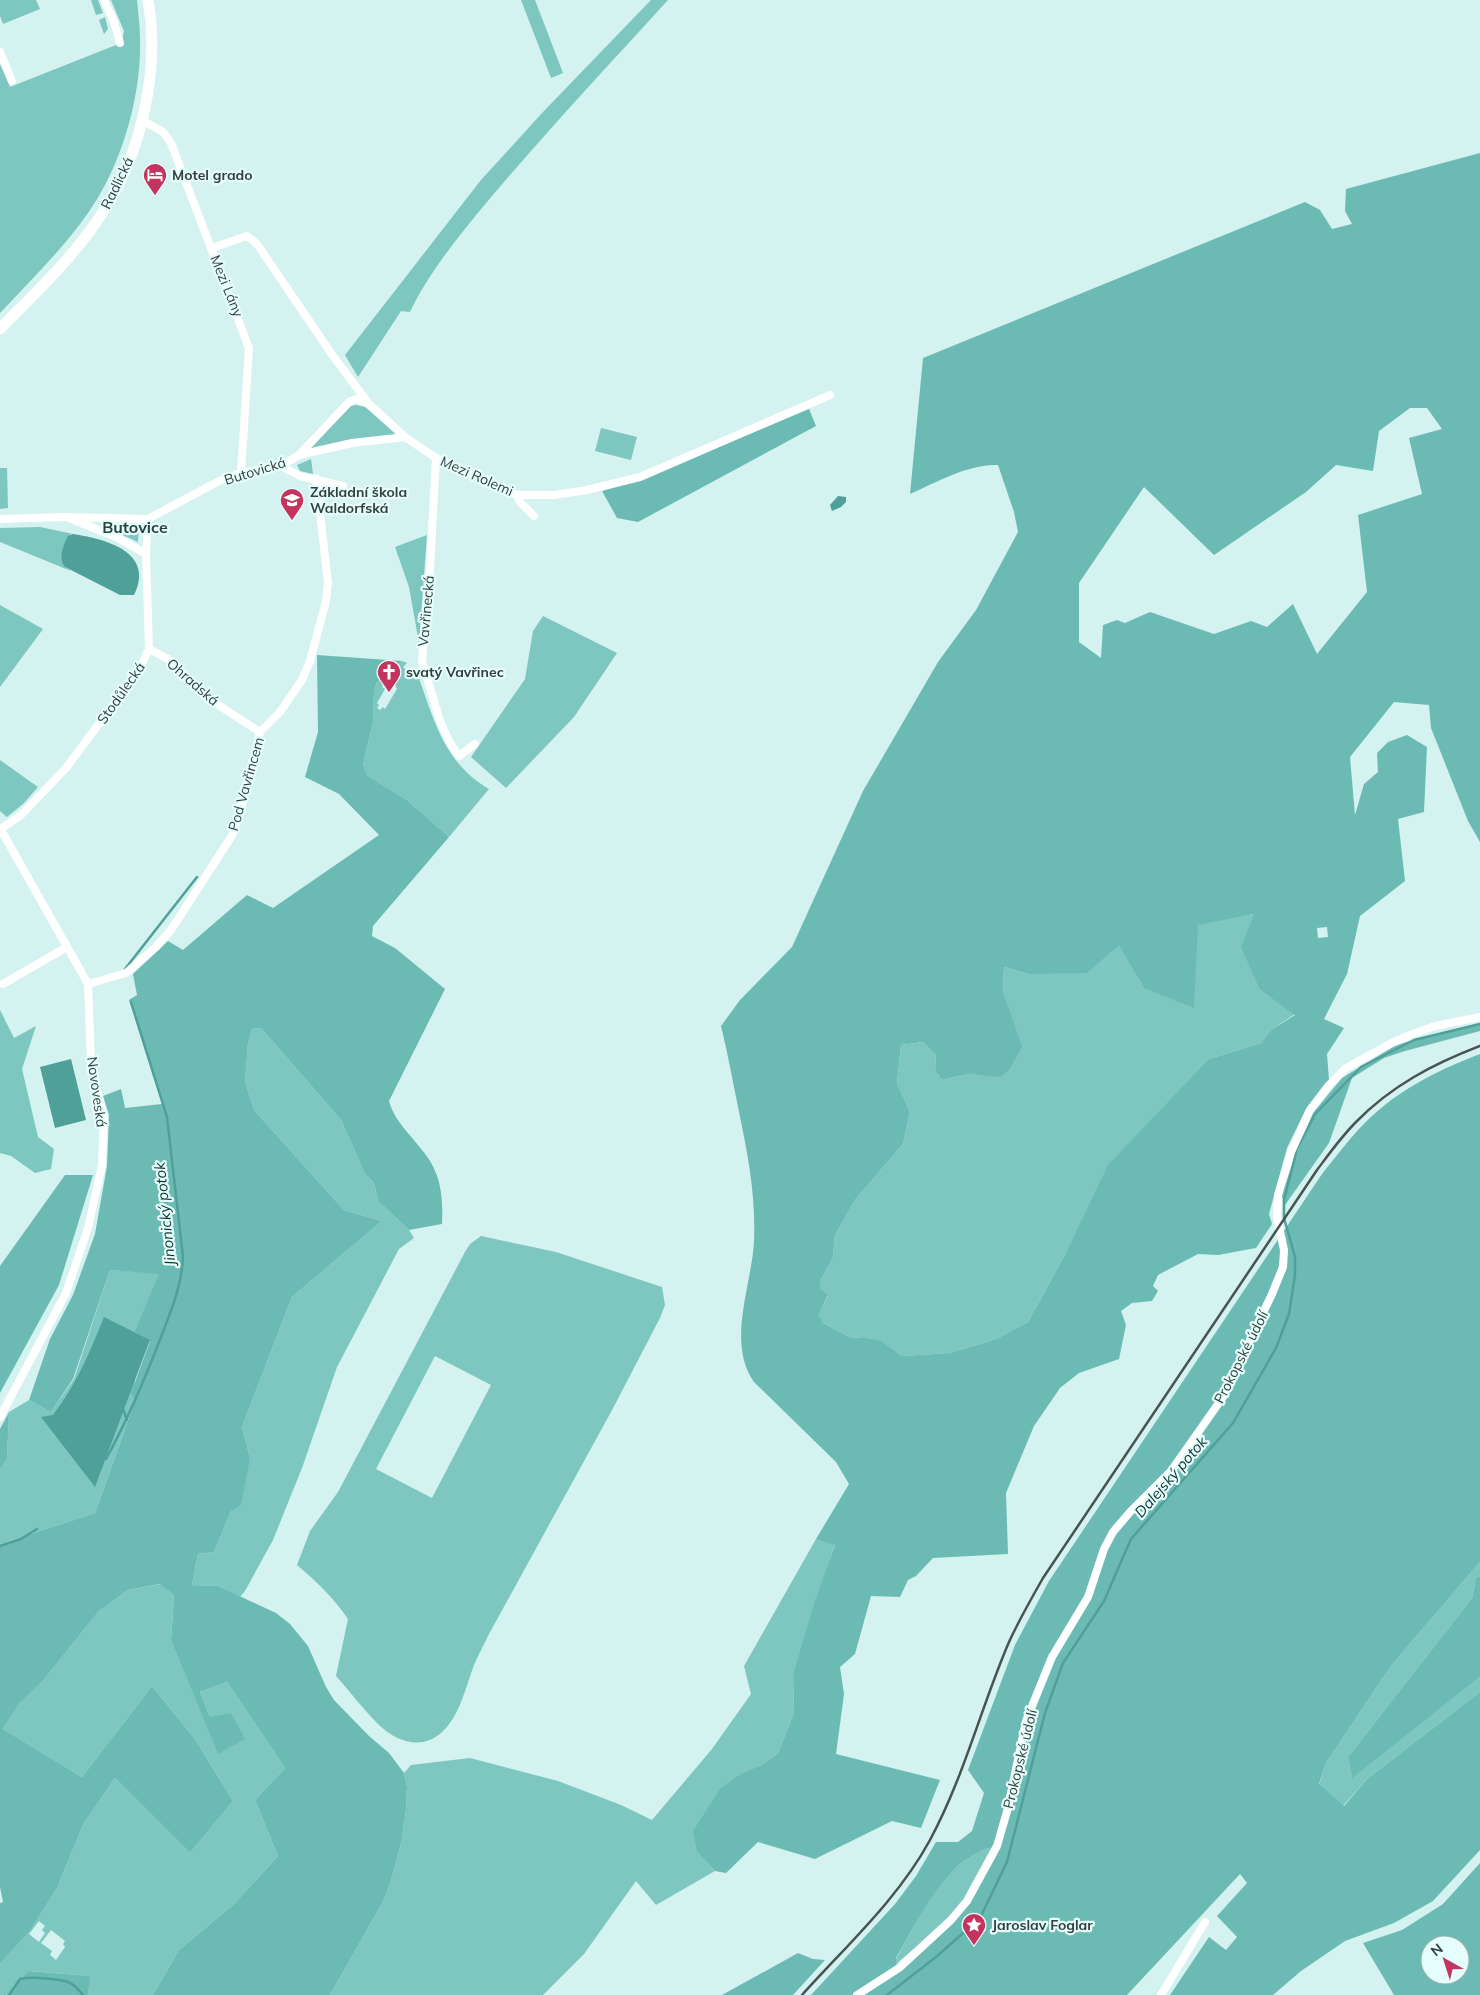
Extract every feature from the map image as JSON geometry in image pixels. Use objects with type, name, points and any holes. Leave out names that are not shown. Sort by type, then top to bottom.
[{"type":"main road","name":"Radlická","points":[[0,329],[76,248],[104,211],[124,173],[142,120],[151,58],[148,0]]},
{"type":"street","points":[[104,0],[114,22],[120,43]]},
{"type":"street","points":[[0,52],[12,82]]},
{"type":"street","name":"Mezi Lány","points":[[142,120],[163,132],[169,139],[249,348],[242,473]]},
{"type":"street","name":"Mezi Rolemi","points":[[212,248],[247,236],[257,244],[333,356],[369,404],[405,437],[436,458],[517,494],[554,495],[579,492],[640,477],[830,395]]},
{"type":"street","name":"Butovická","points":[[0,519],[65,517],[148,518],[200,490],[242,473],[281,466],[299,455],[349,402],[356,399],[369,404]]},
{"type":"street","points":[[299,455],[352,443],[405,437]]},
{"type":"street","name":"Vavřinecká","points":[[436,458],[430,568],[422,661],[440,720],[459,756],[475,744]]},
{"type":"street","points":[[281,466],[300,476],[316,478],[343,486]]},
{"type":"street","name":"Pod Vavřincem","points":[[88,984],[126,973],[156,947],[171,930],[233,834],[260,732],[280,712],[302,680],[310,661],[326,601],[328,571],[323,546],[316,478]]},
{"type":"street","points":[[517,494],[520,502],[534,516]]},
{"type":"street","name":"Butovická","points":[[65,517],[118,538],[146,554]]},
{"type":"street","name":"Stodůlecká","points":[[0,828],[21,815],[66,768],[139,670],[149,649],[146,554],[148,518]]},
{"type":"street","name":"Ohradská","points":[[149,649],[168,659],[206,697],[260,732]]},
{"type":"street","name":"Novoveská","points":[[0,828],[88,984],[92,1064],[104,1117],[102,1166],[88,1228],[66,1293],[0,1417]]},
{"type":"street","points":[[3,984],[67,947]]},
{"type":"street","name":"Prokopské údolí","points":[[857,1995],[899,1968],[951,1920],[967,1901],[997,1846],[1008,1808],[1026,1721],[1052,1657],[1088,1598],[1104,1549],[1113,1532],[1124,1519],[1171,1471],[1223,1397],[1272,1294],[1283,1267],[1284,1250],[1277,1217],[1278,1195],[1291,1152],[1310,1110],[1346,1068],[1410,1035],[1435,1026],[1480,1016]]},
{"type":"street","points":[[1161,1995],[1205,1922]]},
{"type":"shaded area","points":[[0,0],[36,0],[40,9],[3,24],[0,16]]},
{"type":"shaded area","points":[[91,0],[98,0],[103,13],[96,15]]},
{"type":"shaded area","points":[[111,0],[137,0],[140,28],[140,60],[133,107],[119,153],[100,195],[78,227],[46,265],[0,313],[0,64],[10,87],[116,45],[121,47],[124,31]]},
{"type":"shaded area","points":[[521,0],[535,0],[563,73],[551,78]]},
{"type":"shaded area","points":[[651,0],[668,0],[549,130],[469,224],[430,276],[410,312],[401,311],[358,377],[345,355],[481,180],[543,112]]},
{"type":"shaded area","points":[[105,17],[108,29],[104,34],[99,20]]},
{"type":"shaded area","points":[[1480,153],[1480,842],[1468,821],[1431,728],[1429,705],[1394,702],[1350,757],[1355,815],[1364,784],[1378,772],[1377,753],[1388,742],[1407,735],[1427,747],[1424,812],[1398,819],[1405,881],[1360,916],[1347,974],[1324,1019],[1344,1028],[1327,1054],[1329,1080],[1306,1109],[1287,1148],[1269,1214],[1272,1224],[1256,1248],[1218,1255],[1198,1254],[1158,1275],[1153,1286],[1158,1291],[1152,1301],[1132,1303],[1121,1311],[1126,1325],[1119,1359],[1079,1373],[1060,1388],[1034,1426],[1006,1493],[1008,1554],[933,1558],[916,1576],[908,1580],[900,1597],[871,1596],[855,1654],[840,1667],[844,1694],[836,1754],[940,1780],[921,1828],[892,1821],[815,1859],[758,1842],[726,1873],[715,1871],[697,1852],[693,1831],[720,1789],[742,1773],[763,1764],[778,1753],[794,1713],[793,1674],[815,1601],[835,1545],[816,1539],[849,1484],[836,1462],[754,1382],[746,1366],[742,1349],[741,1331],[754,1241],[754,1208],[751,1176],[721,1026],[740,1000],[792,947],[863,791],[938,662],[976,610],[1018,532],[1014,512],[998,465],[975,467],[942,479],[910,494],[923,358],[1305,202],[1320,210],[1332,229],[1352,224],[1345,211],[1346,189]],"holes":[[[1410,408],[1427,408],[1442,429],[1409,438],[1422,494],[1358,515],[1367,592],[1317,654],[1293,604],[1267,627],[1251,621],[1214,634],[1150,612],[1125,623],[1117,620],[1103,625],[1101,658],[1079,642],[1079,583],[1144,487],[1214,555],[1306,492],[1336,465],[1373,471],[1379,431]],[[1254,914],[1241,947],[1260,990],[1295,1015],[1271,1030],[1261,1043],[1209,1059],[1108,1165],[1067,1251],[1028,1322],[996,1339],[950,1353],[902,1356],[881,1341],[864,1337],[852,1338],[823,1323],[818,1315],[828,1295],[820,1289],[820,1281],[833,1258],[835,1235],[855,1200],[903,1144],[910,1112],[897,1083],[901,1045],[923,1042],[936,1055],[935,1071],[942,1080],[969,1074],[1000,1077],[1009,1070],[1022,1047],[1003,991],[1004,967],[1028,974],[1087,973],[1119,945],[1144,988],[1194,1008],[1198,925]],[[1327,927],[1328,937],[1318,938],[1317,928]]]},
{"type":"shaded area","points":[[351,406],[365,407],[397,435],[306,452]]},
{"type":"shaded area","points":[[809,409],[816,426],[638,522],[617,518],[602,491],[640,480]]},
{"type":"shaded area","points":[[601,428],[637,437],[631,460],[595,451]]},
{"type":"shaded area","points":[[311,459],[313,474],[300,471],[297,465]]},
{"type":"shaded area","points":[[0,468],[7,468],[8,508],[0,509]]},
{"type":"shaded area","points":[[838,496],[846,497],[846,502],[841,507],[832,511],[830,505]]},
{"type":"shaded area","points":[[102,523],[139,524],[138,542],[103,526]]},
{"type":"shaded area","points":[[40,527],[73,534],[71,534],[65,567],[71,571],[0,542],[0,528]]},
{"type":"shaded area","points":[[73,534],[112,544],[124,550],[133,558],[138,568],[139,580],[134,595],[120,595],[65,567],[62,560],[63,548],[68,536]]},
{"type":"shaded area","points":[[427,535],[419,643],[409,587],[395,547]]},
{"type":"shaded area","points":[[0,605],[43,629],[0,687]]},
{"type":"shaded area","points":[[543,616],[617,653],[574,717],[506,788],[471,757],[525,679],[533,631]]},
{"type":"shaded area","points":[[317,655],[402,661],[377,682],[374,691],[373,722],[363,765],[367,776],[407,800],[449,837],[373,926],[372,936],[395,948],[445,989],[389,1101],[401,1125],[425,1153],[434,1168],[441,1192],[442,1224],[409,1230],[378,1201],[374,1183],[365,1174],[341,1120],[261,1028],[252,1029],[248,1043],[245,1081],[254,1110],[344,1210],[382,1221],[292,1297],[242,1427],[250,1458],[241,1505],[231,1511],[214,1552],[198,1554],[192,1585],[218,1586],[276,1613],[290,1624],[308,1646],[326,1687],[334,1700],[369,1736],[389,1753],[404,1773],[407,1787],[406,1809],[402,1839],[384,1900],[330,1995],[153,1995],[179,1950],[233,1905],[278,1856],[255,1800],[285,1768],[227,1682],[200,1692],[210,1717],[231,1713],[245,1739],[218,1754],[171,1641],[174,1595],[160,1584],[128,1590],[99,1611],[42,1682],[19,1703],[3,1729],[82,1777],[152,1686],[195,1739],[233,1801],[190,1853],[115,1778],[84,1823],[57,1888],[30,1931],[0,1964],[0,1903],[3,1902],[0,1887],[0,1544],[95,1513],[135,1401],[131,1393],[150,1341],[134,1332],[159,1274],[110,1270],[73,1379],[51,1412],[29,1400],[50,1339],[73,1295],[95,1234],[107,1166],[109,1115],[103,1096],[121,1089],[125,1108],[162,1104],[129,1000],[137,995],[133,974],[168,941],[183,950],[247,895],[273,908],[379,835],[339,794],[305,777],[318,732]]},
{"type":"shaded area","points":[[402,661],[407,663],[403,667],[408,672],[412,668],[417,673],[435,723],[450,753],[473,778],[489,789],[449,837],[407,800],[366,776],[363,765],[373,722],[374,691],[377,682]],"holes":[[[385,682],[389,684],[394,682],[397,689],[385,709],[383,707],[380,710],[377,708],[379,705],[377,703],[385,689],[382,687]]]},
{"type":"shaded area","points":[[0,760],[38,787],[24,803],[7,817],[0,811]]},
{"type":"shaded area","points":[[1254,914],[1260,990],[1295,1014],[1271,1030],[1261,1043],[1209,1059],[1067,1251],[1028,1322],[996,1339],[950,1353],[902,1356],[880,1341],[864,1337],[852,1338],[823,1323],[817,1316],[828,1296],[820,1289],[820,1281],[833,1258],[835,1235],[855,1200],[903,1144],[910,1112],[897,1083],[901,1045],[923,1042],[936,1055],[935,1071],[942,1080],[969,1074],[1000,1076],[1021,1047],[1003,991],[1004,967],[1028,974],[1120,944],[1144,988],[1198,924]]},
{"type":"shaded area","points":[[0,1010],[14,1038],[36,1026],[22,1069],[38,1137],[54,1149],[51,1169],[35,1173],[11,1156],[0,1153]]},
{"type":"shaded area","points":[[1480,1023],[1480,1031],[1384,1058],[1352,1078],[1329,1143],[1285,1205],[1281,1194],[1312,1114],[1342,1078],[1396,1045]]},
{"type":"shaded area","points":[[261,1028],[341,1120],[365,1174],[374,1183],[378,1201],[409,1230],[414,1238],[399,1249],[337,1367],[302,1468],[273,1540],[240,1597],[218,1586],[192,1585],[198,1554],[214,1552],[250,1458],[242,1427],[292,1297],[382,1221],[344,1210],[254,1110],[245,1081],[248,1043],[252,1029]]},
{"type":"shaded area","points":[[1480,1054],[1480,1562],[1390,1667],[1326,1763],[1319,1784],[1344,1806],[1367,1779],[1480,1692],[1480,1850],[1433,1901],[1394,1923],[1345,1941],[1301,1971],[1273,1995],[1170,1995],[1209,1937],[1226,1950],[1237,1937],[1217,1916],[1247,1883],[1240,1874],[1127,1995],[811,1995],[895,1904],[916,1876],[936,1842],[958,1842],[972,1831],[984,1793],[968,1770],[1015,1645],[1049,1581],[1322,1174],[1359,1129],[1386,1104],[1415,1084]],"holes":[[[988,1848],[992,1850],[961,1902],[941,1926],[896,1964],[896,1958],[915,1924],[944,1881],[957,1867],[969,1858]]]},
{"type":"shaded area","points":[[71,1059],[86,1120],[55,1128],[40,1067]]},
{"type":"shaded area","points":[[65,1175],[93,1175],[59,1285],[0,1393],[0,1266]]},
{"type":"shaded area","points":[[481,1236],[556,1252],[662,1287],[665,1305],[611,1412],[489,1634],[474,1665],[456,1714],[446,1728],[438,1735],[430,1740],[412,1742],[395,1737],[387,1732],[362,1707],[336,1676],[348,1619],[324,1590],[297,1565],[310,1531],[338,1492],[470,1244]],"holes":[[[435,1356],[491,1385],[432,1498],[376,1469]]]},
{"type":"shaded area","points":[[110,1270],[160,1273],[134,1332],[135,1401],[95,1513],[0,1544],[0,1470],[7,1459],[9,1412],[29,1400],[51,1412],[74,1379]]},
{"type":"shaded area","points":[[104,1317],[150,1340],[95,1487],[41,1417],[53,1415],[69,1392],[88,1355]]},
{"type":"shaded area","points":[[9,1412],[7,1459],[0,1470],[0,1429]]},
{"type":"shaded area","points":[[816,1539],[835,1544],[793,1674],[794,1713],[778,1753],[763,1764],[742,1773],[697,1852],[715,1871],[656,1905],[636,1881],[584,1954],[543,1995],[330,1995],[384,1900],[402,1839],[407,1787],[404,1773],[411,1765],[470,1758],[558,1781],[621,1805],[652,1820],[712,1749],[751,1694],[744,1666]]},
{"type":"shaded area","points":[[1480,1562],[1480,1576],[1476,1578],[1472,1598],[1348,1757],[1352,1777],[1480,1677],[1480,1692],[1367,1779],[1343,1806],[1319,1785],[1326,1763],[1390,1667]]},
{"type":"shaded area","points":[[1480,1576],[1480,1677],[1352,1778],[1348,1757],[1472,1598],[1476,1578]]},
{"type":"shaded area","points":[[161,1584],[174,1595],[171,1641],[218,1753],[244,1739],[210,1717],[200,1692],[227,1682],[285,1768],[255,1800],[278,1856],[233,1905],[179,1950],[153,1995],[88,1995],[89,1976],[30,1971],[6,1995],[0,1995],[0,1964],[30,1931],[57,1888],[84,1823],[115,1778],[190,1853],[233,1801],[195,1739],[152,1686],[82,1777],[3,1729],[19,1702],[42,1682],[99,1611],[128,1590]],"holes":[[[39,1921],[45,1926],[42,1930],[45,1933],[39,1942],[29,1934]],[[51,1930],[65,1941],[63,1944],[65,1947],[56,1960],[50,1955],[52,1951],[41,1943]]]},
{"type":"shaded area","points":[[988,1848],[992,1850],[961,1902],[941,1926],[896,1964],[896,1959],[915,1924],[944,1880],[965,1860]]},
{"type":"shaded area","points":[[1480,1863],[1480,1995],[1394,1995],[1363,1943],[1402,1930],[1443,1904]]},
{"type":"shaded area","points":[[798,1953],[813,1959],[825,1960],[793,1995],[722,1995]]},
{"type":"shaded area","points":[[29,1971],[90,1976],[88,1995],[6,1995]]},
{"type":"waterway","name":"Jinonický potok","points":[[125,969],[197,877]]},
{"type":"waterway","name":"Jinonický potok","points":[[106,1459],[136,1399],[169,1317],[178,1288],[183,1257],[167,1117],[131,1002]]},
{"type":"waterway","name":"Dalejský potok","points":[[887,1995],[936,1957],[980,1918],[1007,1862],[1045,1713],[1063,1663],[1104,1601],[1131,1539],[1233,1423],[1276,1348],[1289,1314],[1295,1275],[1295,1257],[1284,1218],[1284,1200],[1297,1149],[1315,1114],[1361,1067],[1414,1040],[1480,1024]]},
{"type":"waterway","points":[[123,1409],[127,1420]]},
{"type":"waterway","name":"Jinonický potok","points":[[0,1546],[21,1539],[37,1529]]},
{"type":"waterway","points":[[9,1995],[20,1979],[31,1978],[68,1982],[83,1995]]},
{"type":"railway","points":[[802,1995],[871,1921],[917,1862],[953,1792],[1009,1642],[1043,1578],[1317,1170],[1351,1128],[1369,1109],[1384,1097],[1429,1068],[1480,1046]]},
{"type":"place","name":"Motel grado","points":[[155,196]]},
{"type":"place","name":"Základní škola Waldorfská","points":[[292,521]]},
{"type":"place","name":"svatý Vavřinec","points":[[389,693]]},
{"type":"place","name":"Jaroslav Foglar","points":[[974,1946]]},
{"type":"district","name":"Butovice","points":[[135,527]]}]
